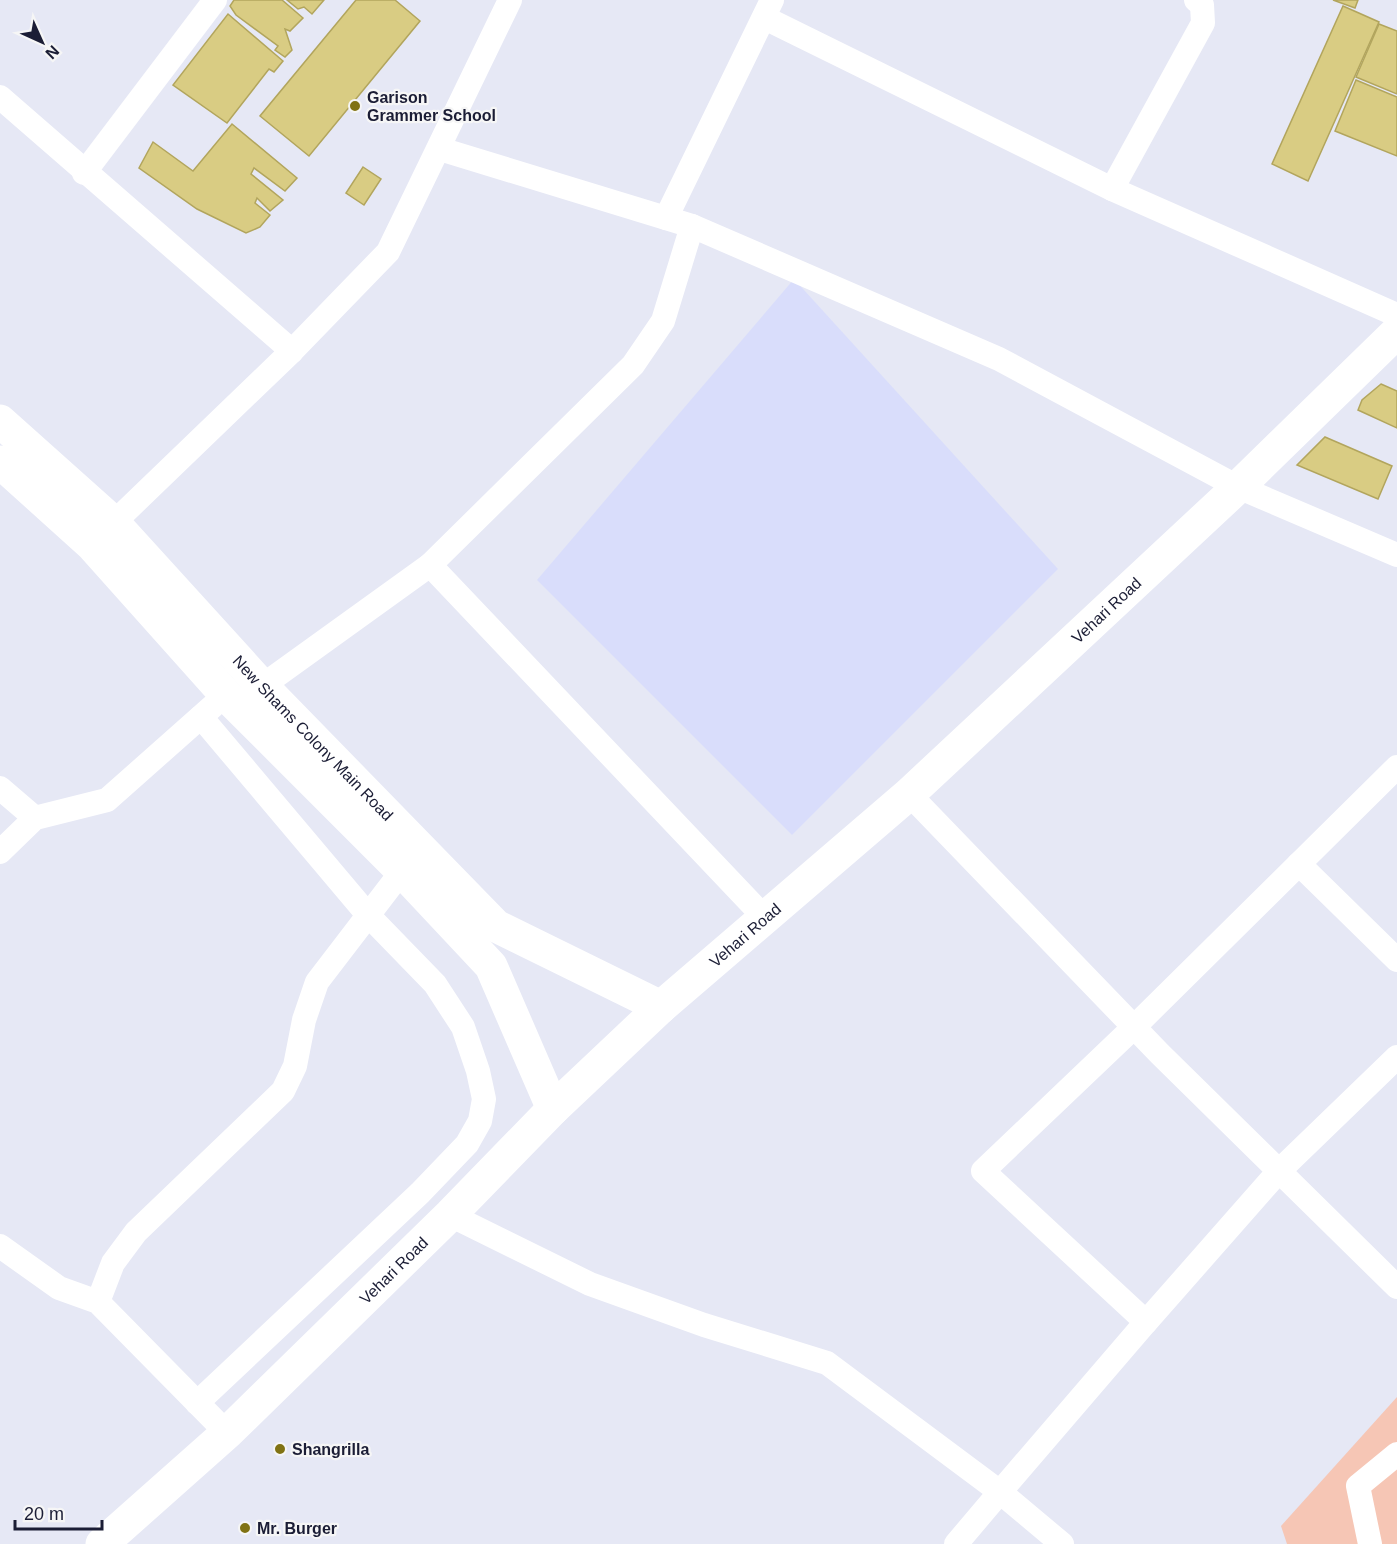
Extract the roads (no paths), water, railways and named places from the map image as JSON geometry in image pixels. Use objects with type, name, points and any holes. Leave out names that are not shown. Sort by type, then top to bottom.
[{"type":"main road","name":"Vehari Road","points":[[102,1544],[227,1433],[450,1215],[554,1109],[661,1007],[909,794],[1238,487],[1397,332]]},
{"type":"main road","name":"New Shams Colony Main Road","points":[[0,421],[102,533],[257,681],[411,859],[491,966],[554,1109]]},
{"type":"main road","name":"New Shams Colony Main Road","points":[[0,462],[102,533],[226,696],[411,859],[496,926],[661,1007]]},
{"type":"street","points":[[84,173],[215,0]]},
{"type":"street","points":[[102,533],[292,351],[388,252],[440,149],[510,0]]},
{"type":"street","points":[[1112,189],[1203,23],[1202,4],[1196,0]]},
{"type":"street","points":[[666,218],[769,9],[1112,189],[1397,315]]},
{"type":"street","points":[[0,97],[84,173],[292,351]]},
{"type":"street","points":[[440,149],[692,226],[999,359],[1238,487],[1397,555]]},
{"type":"street","points":[[0,852],[35,819],[107,800],[226,696],[257,681],[430,565],[633,365],[663,321],[692,226]]},
{"type":"street","points":[[430,565],[765,918]]},
{"type":"street","points":[[197,1403],[420,1193],[467,1144],[480,1122],[484,1099],[478,1071],[463,1028],[435,984],[368,915],[201,717]]},
{"type":"street","points":[[1146,1322],[983,1171],[1134,1027],[1397,767]]},
{"type":"street","points":[[0,788],[35,819]]},
{"type":"street","points":[[909,794],[1134,1027],[1397,1287]]},
{"type":"street","points":[[98,1302],[113,1263],[136,1232],[283,1090],[295,1066],[304,1020],[317,982],[411,859]]},
{"type":"street","points":[[1299,864],[1397,960]]},
{"type":"street","points":[[956,1544],[1279,1171],[1397,1057]]},
{"type":"street","points":[[450,1215],[590,1284],[704,1325],[827,1363],[1000,1492],[1062,1544]]},
{"type":"street","points":[[0,1246],[59,1288],[98,1302],[227,1433]]},
{"type":"street","points":[[1370,1544],[1358,1486],[1397,1454]]},
{"type":"place","name":"Garison Grammer School","points":[[355,106]]},
{"type":"place","name":"Shangrilla","points":[[280,1449]]},
{"type":"place","name":"Mr. Burger","points":[[245,1528]]}]
